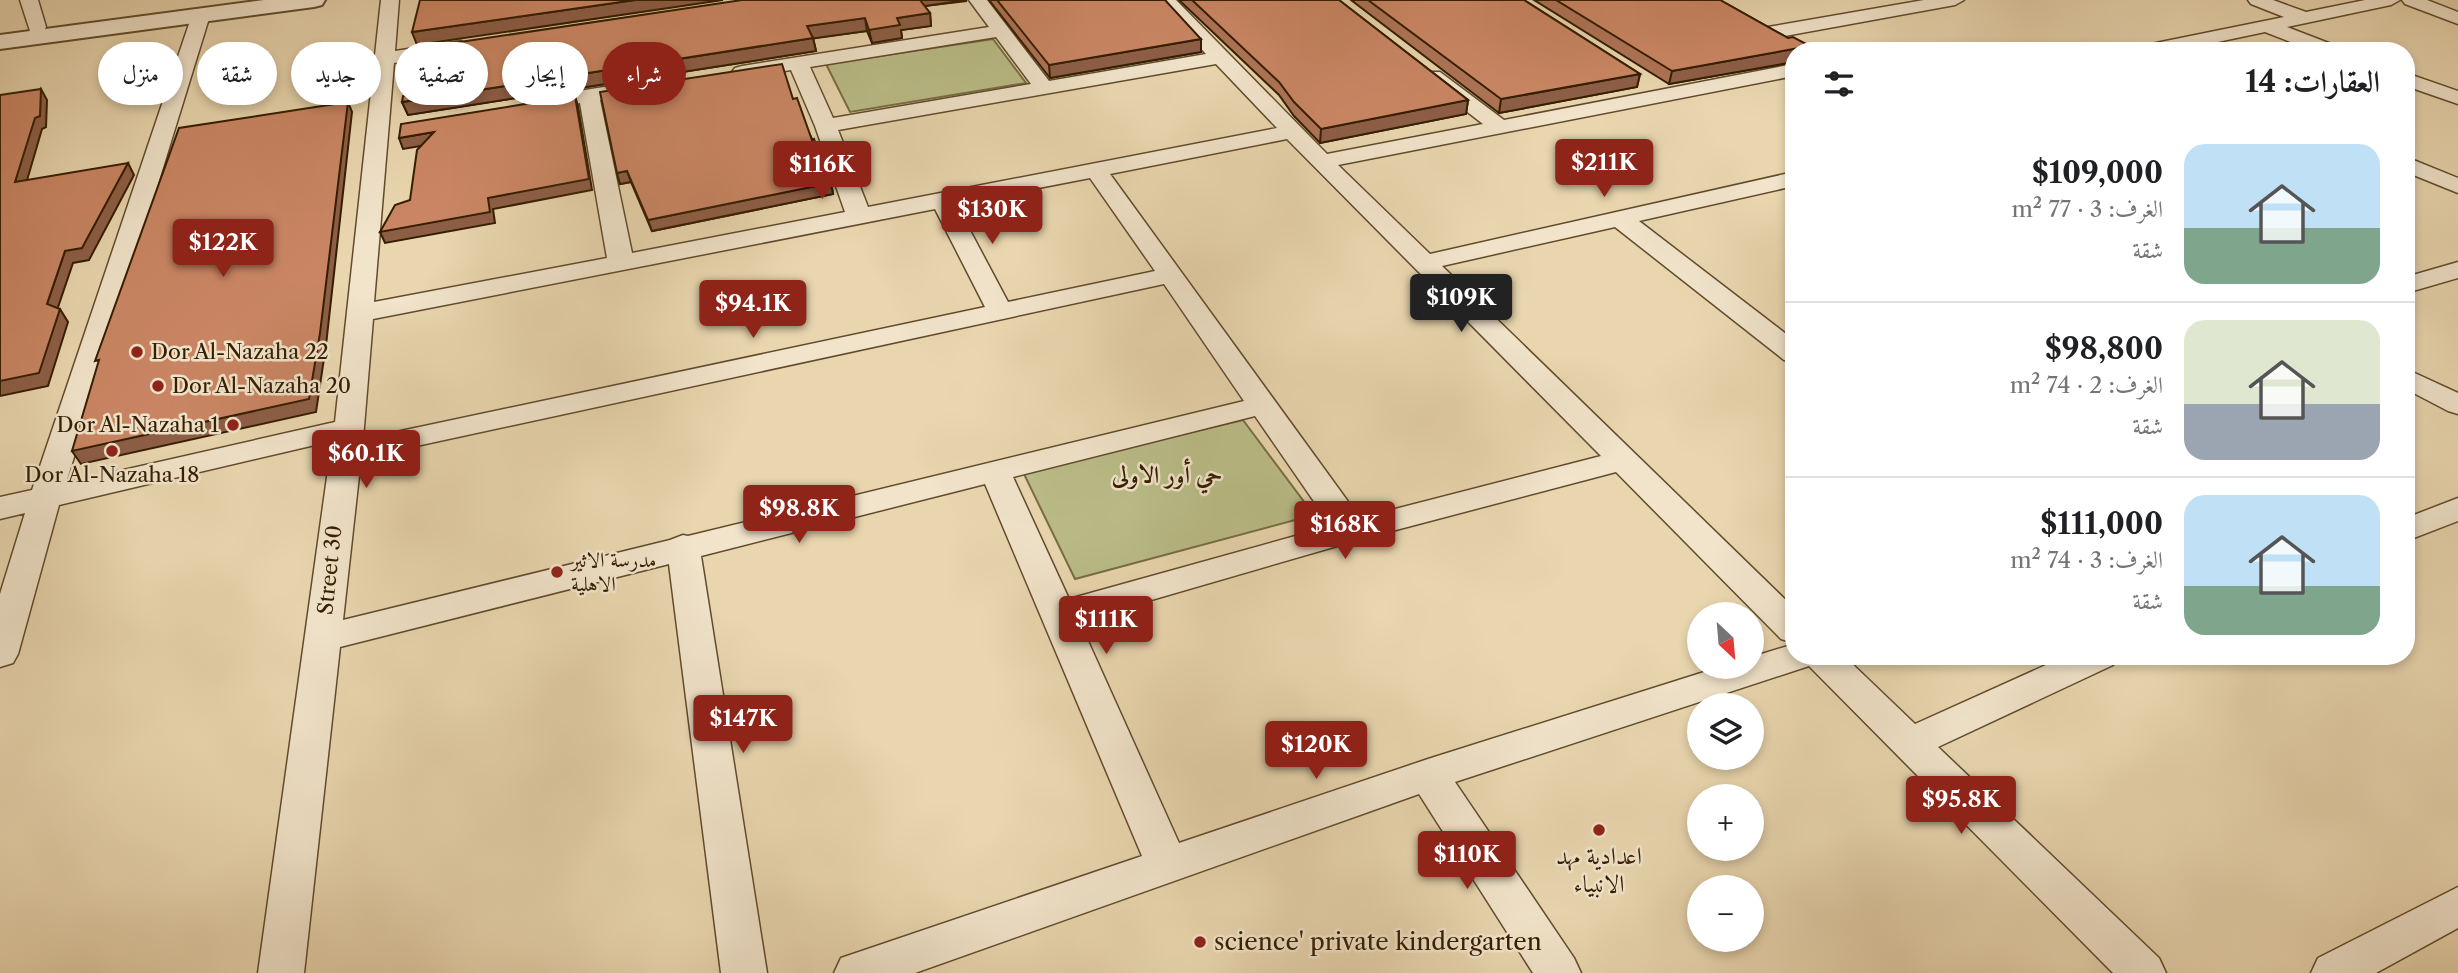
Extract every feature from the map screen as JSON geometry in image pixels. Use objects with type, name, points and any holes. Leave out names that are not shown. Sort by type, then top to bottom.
[{"type":"street","points":[[29,0],[37,27]]},
{"type":"street","points":[[1,41],[37,27],[245,0]]},
{"type":"street","points":[[1,41],[314,0]]},
{"type":"street","name":"Street 30","points":[[282,973],[361,313],[386,128],[384,59],[390,0]]},
{"type":"street","points":[[978,0],[1044,89]]},
{"type":"street","points":[[1166,0],[1292,132],[1620,461],[1785,621]]},
{"type":"street","points":[[1785,42],[1762,30],[1955,0]]},
{"type":"street","points":[[2257,0],[2304,18]]},
{"type":"street","points":[[2189,42],[2391,0]]},
{"type":"street","points":[[2411,0],[2458,18]]},
{"type":"street","points":[[0,654],[45,498],[201,15]]},
{"type":"street","points":[[2265,26],[2308,42]]},
{"type":"street","points":[[720,75],[1000,31]]},
{"type":"street","points":[[384,59],[395,57]]},
{"type":"street","points":[[825,126],[1221,57]]},
{"type":"street","points":[[798,63],[859,216]]},
{"type":"street","points":[[1422,67],[1499,127]]},
{"type":"street","points":[[1323,161],[1785,72]]},
{"type":"street","points":[[1643,80],[1666,94]]},
{"type":"street","points":[[2415,82],[2458,98]]},
{"type":"street","points":[[511,108],[602,94]]},
{"type":"street","points":[[589,96],[621,263]]},
{"type":"street","points":[[361,313],[1292,132]]},
{"type":"street","points":[[2415,168],[2458,186]]},
{"type":"street","points":[[1095,169],[1352,531]]},
{"type":"street","points":[[1424,263],[1785,181]]},
{"type":"street","points":[[942,200],[1001,313]]},
{"type":"street","points":[[1619,218],[1785,347]]},
{"type":"street","points":[[2415,282],[2458,270]]},
{"type":"street","points":[[0,508],[1001,313],[1172,275]]},
{"type":"street","points":[[2415,382],[2458,405]]},
{"type":"street","points":[[323,638],[683,546],[1262,405]]},
{"type":"street","points":[[1057,615],[1352,531],[1620,461]]},
{"type":"street","points":[[995,470],[1167,864]]},
{"type":"street","points":[[2415,526],[2458,509]]},
{"type":"street","points":[[683,546],[744,973]]},
{"type":"street","points":[[857,973],[1428,775],[1785,660]]},
{"type":"street","points":[[1830,665],[2143,973]]},
{"type":"street","points":[[1910,743],[2080,665]]},
{"type":"street","points":[[1428,775],[1558,973]]},
{"type":"street","points":[[2334,973],[2458,906]]},
{"type":"green space","points":[[993,39],[1026,83],[850,112],[826,64]]},
{"type":"green space","points":[[1243,420],[1314,515],[1075,579],[1023,472]]},
{"type":"building","points":[[420,0],[635,0],[412,32]]},
{"type":"building","points":[[742,0],[920,0],[930,13],[897,18],[900,25],[869,30],[865,18],[807,26],[813,38],[686,58],[686,42],[602,42],[602,71],[588,73],[588,42],[502,42],[502,86],[488,89],[488,42],[460,42]]},
{"type":"building","points":[[997,0],[1165,0],[1201,39],[1049,65]]},
{"type":"building","points":[[1192,0],[1339,0],[1468,100],[1321,129],[1294,102],[1279,82]]},
{"type":"building","points":[[1368,0],[1524,0],[1640,74],[1501,99]]},
{"type":"building","points":[[1556,0],[1720,0],[1788,38],[1793,37],[1802,42],[1785,42],[1785,51],[1672,71]]},
{"type":"building","points":[[782,64],[793,99],[797,98],[812,140],[814,139],[819,154],[822,154],[831,183],[648,220],[627,171],[617,173],[603,105],[686,105],[686,79]]},
{"type":"building","points":[[41,89],[40,116],[35,118],[15,182],[128,163],[82,248],[65,251],[47,304],[60,309],[39,373],[0,381],[0,95]]},
{"type":"building","points":[[328,105],[348,105],[320,333],[309,399],[72,451],[99,360],[95,361],[179,128]]},
{"type":"building","points":[[519,105],[577,105],[589,179],[488,198],[490,212],[380,232],[395,205],[410,200],[417,150],[434,132],[399,138],[401,124]]},
{"type":"place","name":"Dor Al-Nazaha 22","points":[[137,352]]},
{"type":"place","name":"Dor Al-Nazaha 20","points":[[158,386]]},
{"type":"place","name":"Dor Al-Nazaha 1","points":[[233,425]]},
{"type":"place","name":"Dor Al-Nazaha 18","points":[[112,451]]},
{"type":"place","name":"مدرسة الاثير الاهلية","points":[[557,572]]},
{"type":"place","name":"اعدادية مهد الانبياء","points":[[1599,830]]},
{"type":"place","name":"science' private kindergarten","points":[[1200,942]]},
{"type":"district","name":"حي أور الاولى","points":[[1167,475]]}]
